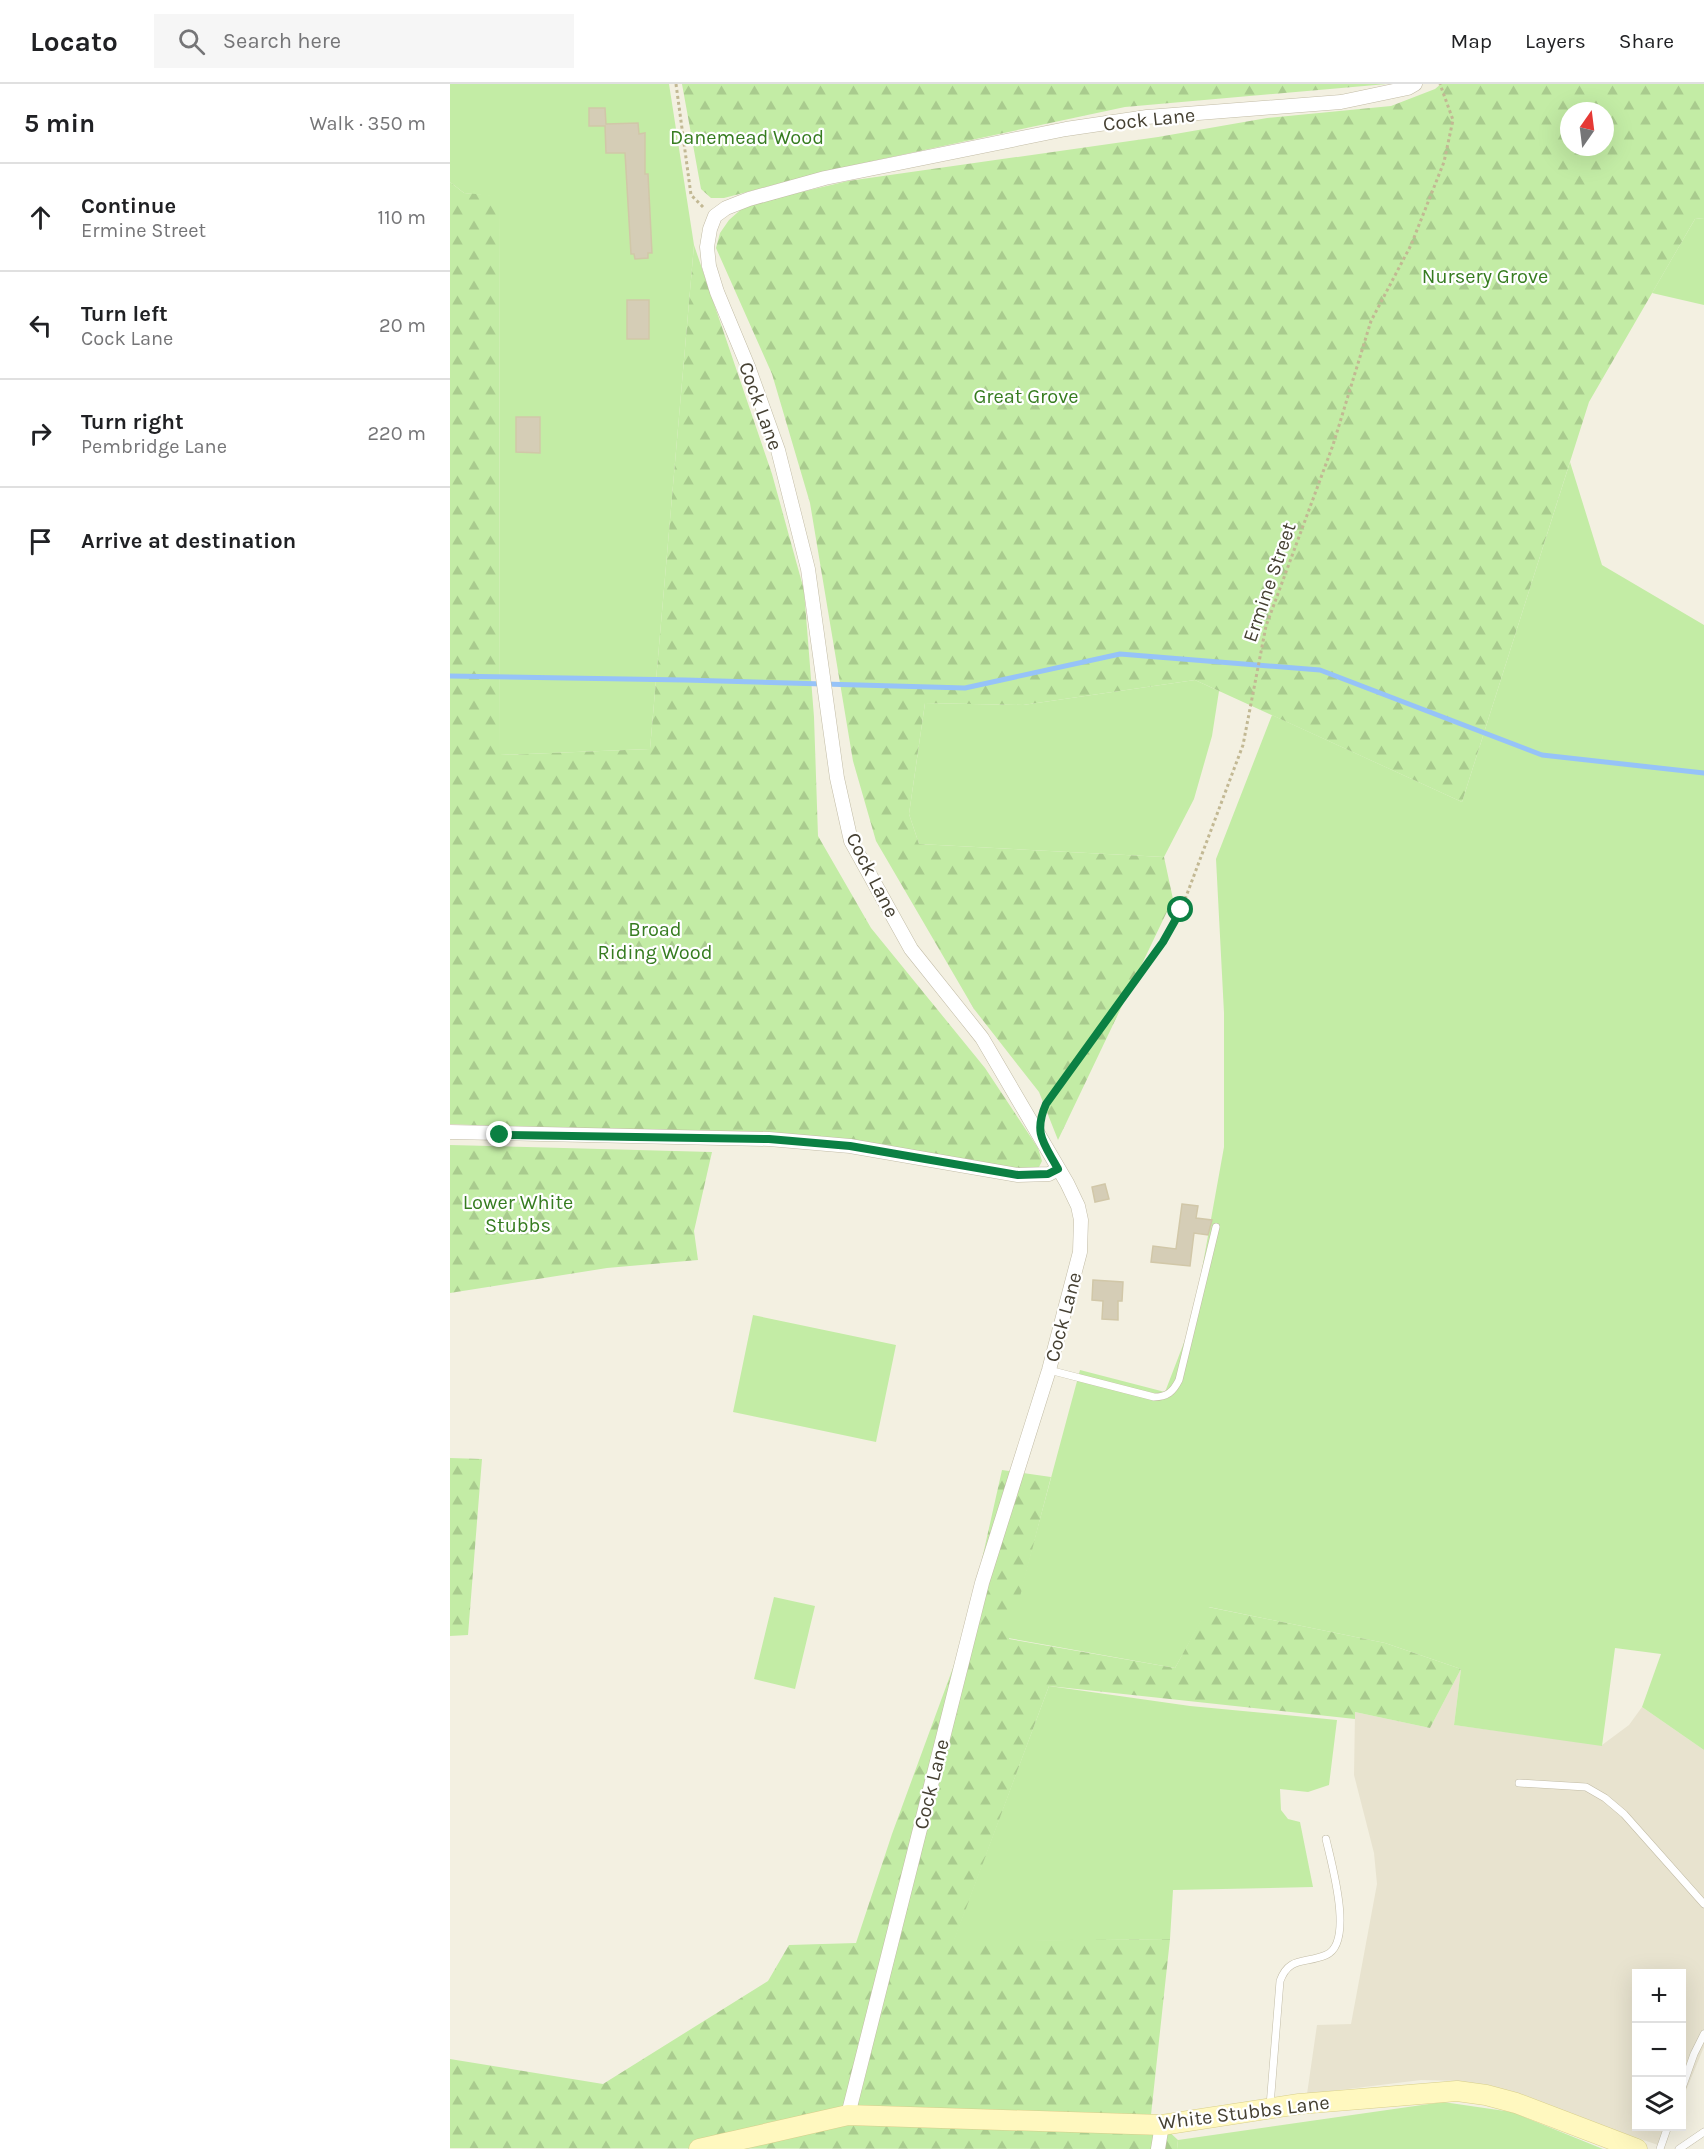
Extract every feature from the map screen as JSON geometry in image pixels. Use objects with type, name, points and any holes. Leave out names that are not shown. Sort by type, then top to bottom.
[{"type":"street","name":"Cock Lane","points":[[848,2115],[982,1583],[1049,1370],[1080,1252],[1082,1234],[1078,1206],[1040,1135],[982,1038],[911,949],[851,841],[837,778],[808,569],[778,450],[709,266],[707,247],[710,229],[715,216],[726,208],[749,199],[825,178],[1066,129],[1147,117],[1341,102],[1408,88],[1415,84]]},
{"type":"street","points":[[450,1132],[500,1135],[769,1139],[850,1146],[1018,1175],[1048,1174],[1058,1169]]},
{"type":"street","name":"White Stubbs Lane","points":[[699,2149],[848,2115],[1162,2125],[1299,2104],[1457,2091],[1486,2095],[1516,2103],[1637,2149]]},
{"type":"street","points":[[1158,2149],[1162,2125]]},
{"type":"lane","points":[[1049,1370],[1154,1397],[1162,1397],[1174,1389],[1179,1380],[1216,1227]]},
{"type":"lane","points":[[1518,1783],[1586,1787],[1605,1798],[1623,1814],[1704,1904]]},
{"type":"lane","points":[[1270,2108],[1280,1981],[1284,1969],[1294,1963],[1328,1954],[1336,1943],[1340,1929],[1337,1889],[1326,1839]]},
{"type":"lane","points":[[1686,2077],[1704,2034]]},
{"type":"lane","points":[[1660,2149],[1667,2131]]},
{"type":"lane","points":[[1679,2149],[1704,2132]]},
{"type":"path","points":[[676,84],[691,195],[696,202],[715,216]]},
{"type":"path","name":"Ermine Street","points":[[1040,1135],[1040,1119],[1046,1104],[1163,942],[1181,910],[1242,745],[1266,626],[1333,445],[1371,321],[1411,245],[1444,162],[1453,120],[1440,84]]},
{"type":"shaded area","points":[[1461,1669],[1454,1725],[1602,1745],[1629,1725],[1642,1707],[1704,1750],[1704,2047],[1686,2090],[1686,1969],[1632,1969],[1632,2131],[1668,2131],[1661,2146],[1493,2088],[1458,2081],[1421,2080],[1307,2094],[1317,2025],[1351,2024],[1377,1884],[1374,1853],[1354,1775],[1355,1712],[1430,1728]]},
{"type":"green space","points":[[450,84],[669,84],[694,245],[650,749],[500,755],[499,197],[464,193],[450,182]]},
{"type":"green space","name":"Danemead Wood","points":[[682,84],[1387,84],[1125,107],[826,171],[724,198],[711,198],[701,189]]},
{"type":"green space","name":"Great Grove","points":[[1441,84],[1704,84],[1704,218],[1695,219],[1589,402],[1462,802],[1195,680],[1023,705],[925,703],[909,814],[919,844],[1164,857],[1173,899],[1058,1140],[1039,1092],[974,1009],[876,841],[853,761],[810,503],[772,374],[716,248],[720,233],[729,220],[746,205],[848,181],[1158,137],[1267,118],[1391,106],[1435,89]]},
{"type":"green space","name":"Broad Riding Wood","points":[[450,182],[464,193],[499,196],[500,755],[650,749],[694,245],[772,474],[804,590],[814,717],[818,836],[871,928],[985,1068],[1038,1148],[1042,1161],[1039,1167],[1030,1171],[669,1134],[450,1124]]},
{"type":"green space","points":[[1704,218],[1704,305],[1652,293],[1695,219]]},
{"type":"green space","points":[[1570,462],[1602,565],[1704,625],[1704,1750],[1642,1707],[1661,1654],[1615,1648],[1602,1746],[1454,1725],[1461,1669],[1385,1643],[1209,1607],[1175,1668],[1008,1638],[1080,1370],[1165,1392],[1193,1319],[1224,1147],[1224,1013],[1216,859],[1272,715],[1462,802]]},
{"type":"green space","points":[[1195,680],[1219,691],[1212,736],[1194,799],[1164,857],[919,844],[909,814],[925,703],[1023,705]]},
{"type":"green space","name":"Lower White Stubbs","points":[[450,1145],[712,1152],[694,1231],[698,1260],[607,1268],[450,1293]]},
{"type":"green space","points":[[753,1315],[896,1345],[876,1442],[733,1412]]},
{"type":"green space","points":[[450,1458],[482,1459],[468,1635],[450,1636]]},
{"type":"green space","points":[[1002,1470],[1051,1477],[1009,1639],[1175,1668],[1208,1607],[1385,1643],[1461,1669],[1430,1728],[1355,1712],[1355,1719],[1049,1686],[954,1941],[1170,1939],[1151,2115],[1178,2140],[1177,2149],[450,2148],[450,2059],[603,2084],[768,1981],[789,1945],[856,1943],[892,1834],[965,1635]]},
{"type":"green space","points":[[774,1597],[815,1606],[795,1689],[754,1679]]},
{"type":"green space","points":[[1049,1686],[1190,1706],[1337,1720],[1329,1785],[1308,1792],[1280,1789],[1281,1810],[1288,1819],[1300,1822],[1313,1887],[1173,1890],[1170,1939],[953,1942]]},
{"type":"green space","points":[[1443,2102],[1512,2112],[1603,2149],[1177,2149],[1178,2140]]},
{"type":"building","points":[[589,108],[605,108],[606,124],[638,123],[639,134],[645,133],[645,174],[648,174],[652,253],[648,253],[648,258],[635,259],[634,254],[631,254],[625,153],[606,153],[605,126],[589,126]]},
{"type":"building","points":[[627,300],[649,300],[649,339],[627,339]]},
{"type":"building","points":[[516,417],[540,417],[540,453],[516,452]]},
{"type":"building","points":[[1105,1184],[1109,1199],[1095,1202],[1092,1187]]},
{"type":"building","points":[[1182,1204],[1198,1206],[1196,1218],[1212,1220],[1208,1235],[1194,1233],[1190,1266],[1151,1262],[1153,1246],[1176,1249]]},
{"type":"building","points":[[1093,1280],[1123,1282],[1122,1301],[1118,1301],[1118,1320],[1102,1319],[1103,1301],[1092,1300]]},
{"type":"waterway","points":[[450,676],[965,688],[1120,654],[1320,670],[1542,755],[1704,773]]},
{"type":"route","points":[[500,1135],[769,1139],[850,1146],[1018,1175],[1048,1174],[1058,1169],[1040,1135],[1040,1119],[1046,1104],[1163,942],[1181,910]]},
{"type":"park label","name":"Nursery Grove","points":[[1485,276]]}]
